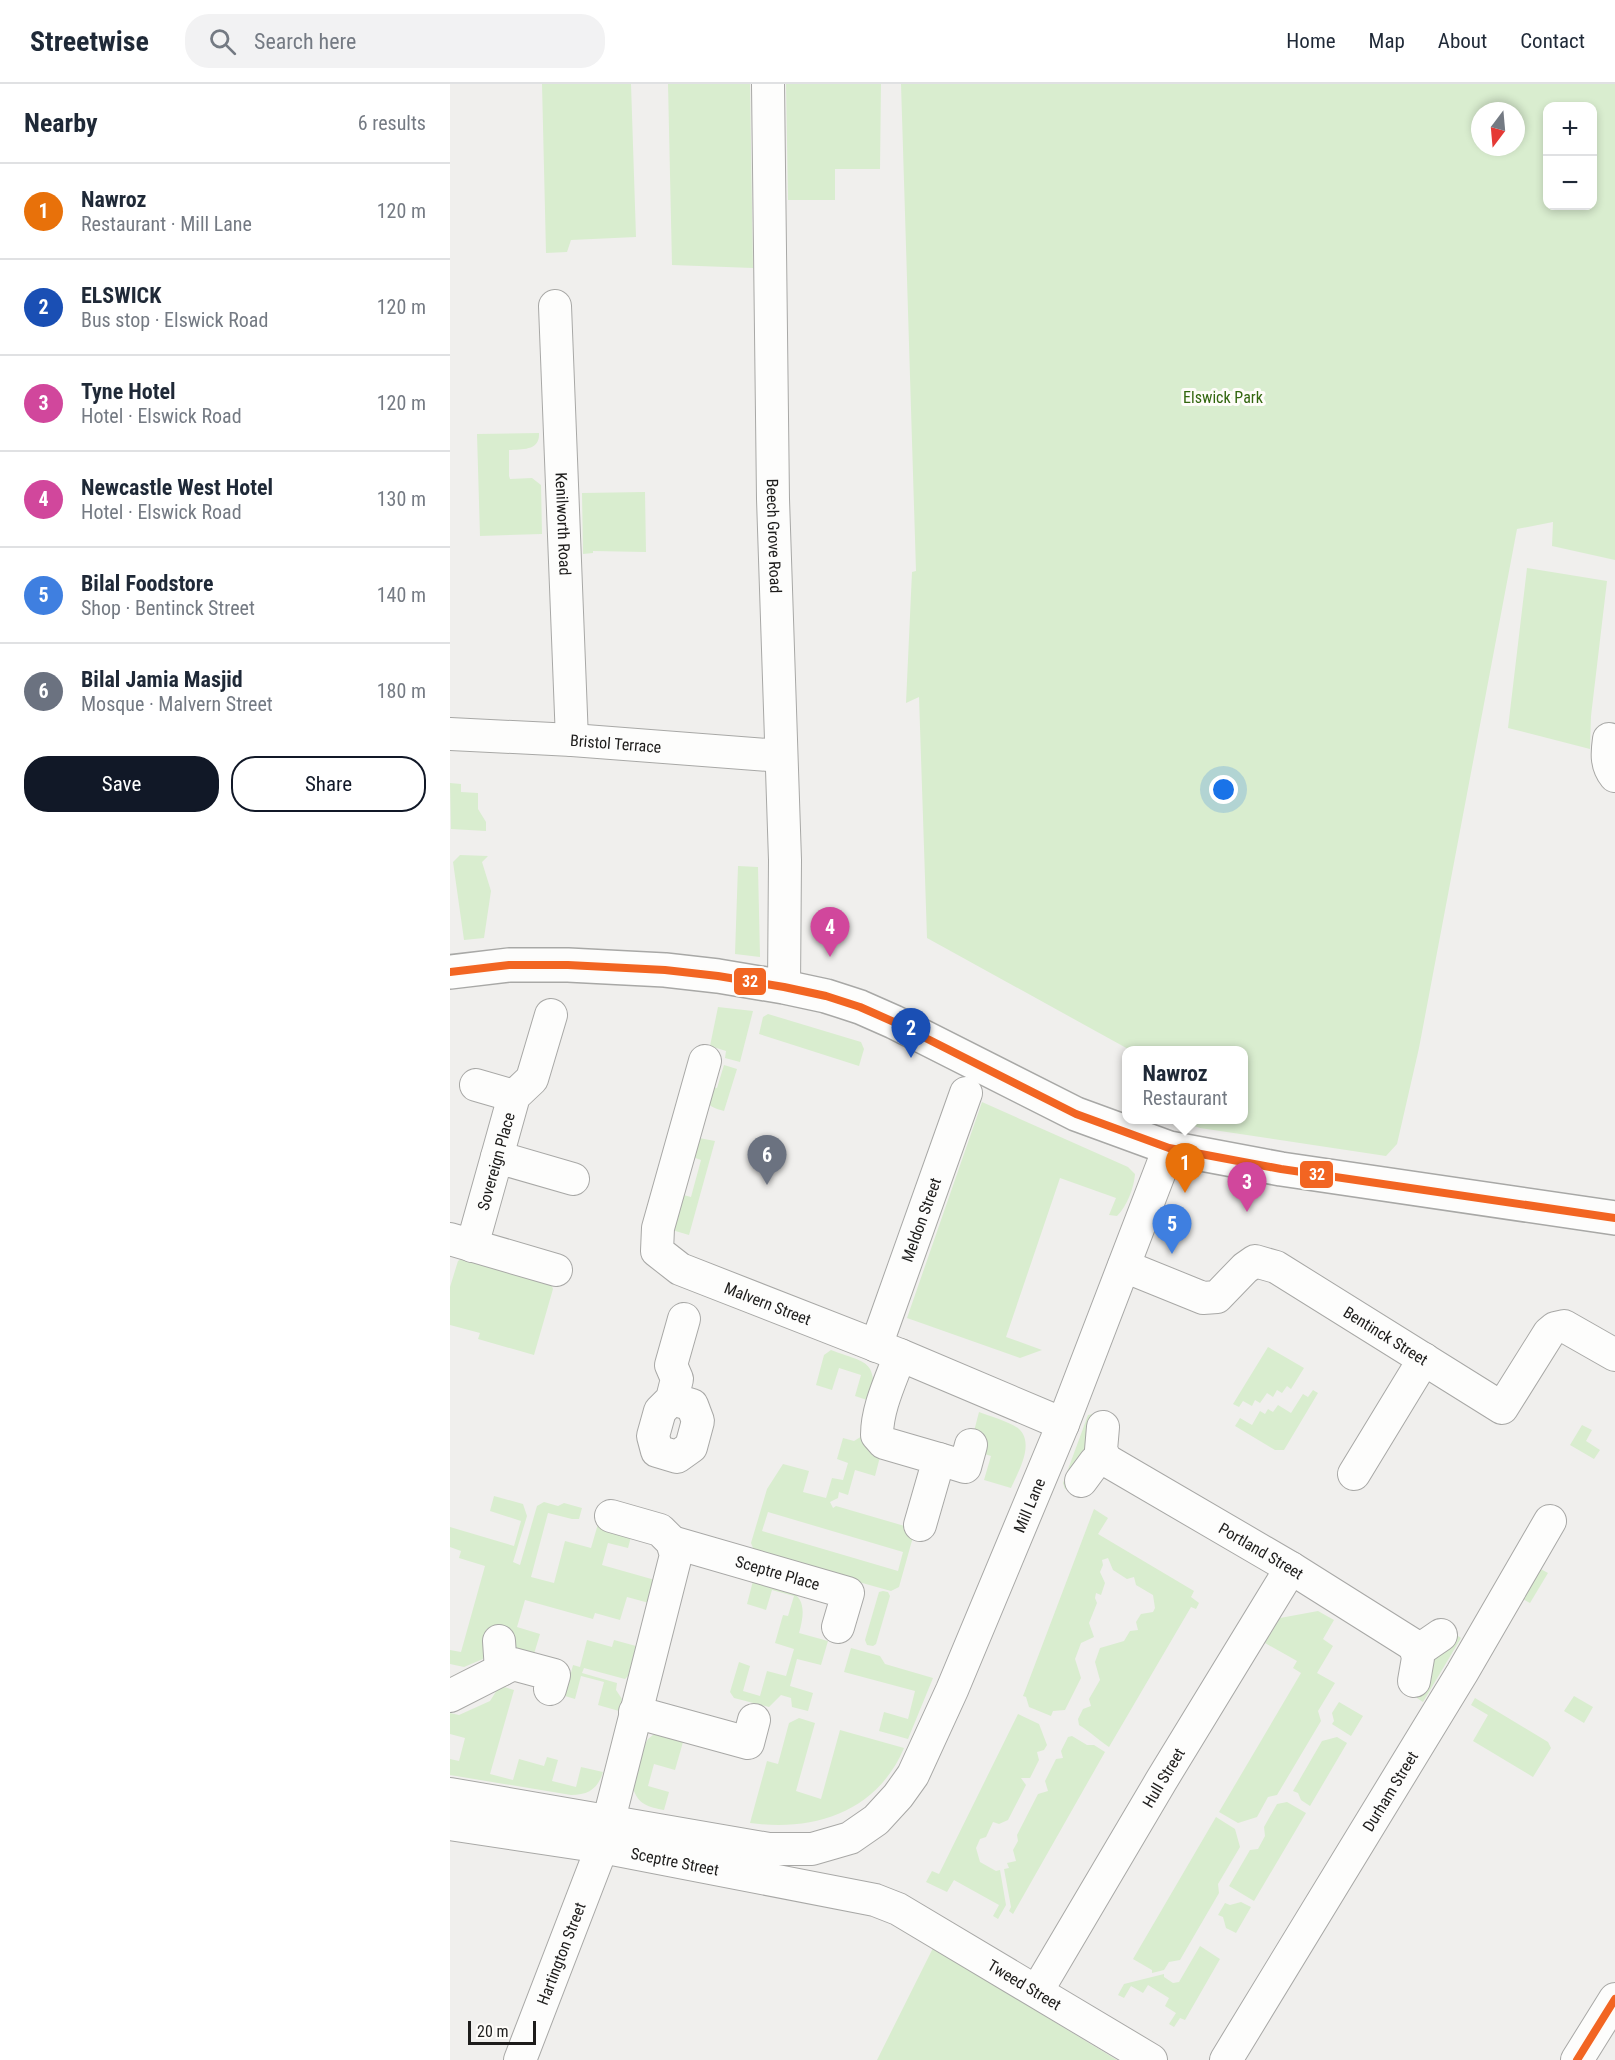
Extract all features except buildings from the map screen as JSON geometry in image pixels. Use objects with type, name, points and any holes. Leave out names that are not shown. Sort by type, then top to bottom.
[{"type":"main road","points":[[450,972],[509,965],[568,965],[665,970],[784,987],[826,996],[860,1007],[1076,1114],[1169,1148],[1281,1169],[1615,1218]]},
{"type":"street","name":"Beech Grove Road","points":[[768,84],[773,499],[785,860],[784,987]]},
{"type":"street","name":"Kenilworth Road","points":[[555,306],[572,740]]},
{"type":"street","name":"Bristol Terrace","points":[[450,734],[572,740],[781,756]]},
{"type":"street","points":[[1609,739],[1606,753],[1610,769],[1615,776]]},
{"type":"street","name":"Sovereign Place","points":[[551,1015],[532,1079],[514,1096],[497,1157],[456,1242],[556,1270]]},
{"type":"street","name":"Malvern Street","points":[[705,1061],[658,1228],[657,1251],[680,1269],[888,1351],[1064,1424]]},
{"type":"street","points":[[476,1085],[514,1096]]},
{"type":"street","name":"Meldon Street","points":[[888,1351],[966,1094]]},
{"type":"street","name":"Mill Lane","points":[[850,1838],[876,1820],[898,1796],[912,1774],[952,1690],[1064,1424],[1169,1148]]},
{"type":"street","points":[[497,1157],[573,1179]]},
{"type":"street","name":"Bentinck Street","points":[[1124,1266],[1203,1298],[1217,1297],[1255,1261],[1275,1267],[1502,1408],[1549,1333],[1555,1328],[1564,1326],[1615,1355]]},
{"type":"street","points":[[672,1399],[677,1379],[671,1365],[684,1319]]},
{"type":"street","points":[[888,1351],[882,1404],[877,1425],[877,1435],[884,1443],[965,1467],[971,1445]]},
{"type":"street","points":[[1354,1474],[1424,1359]]},
{"type":"street","points":[[1081,1481],[1095,1462],[1106,1460],[1101,1450],[1103,1427]]},
{"type":"street","points":[[920,1525],[939,1459]]},
{"type":"street","name":"Portland Street","points":[[1106,1460],[1291,1568],[1428,1640],[1418,1658],[1414,1681]]},
{"type":"street","name":"Sceptre Place","points":[[611,1516],[660,1530],[672,1542],[848,1593],[838,1627]]},
{"type":"street","name":"Durham Street","points":[[1226,2060],[1462,1673],[1550,1521]]},
{"type":"street","points":[[604,1834],[676,1555],[672,1542]]},
{"type":"street","name":"Hull Street","points":[[1037,1991],[1291,1568]]},
{"type":"street","points":[[450,1696],[500,1655],[513,1664],[554,1675],[550,1689]]},
{"type":"street","points":[[635,1712],[748,1743],[754,1720]]},
{"type":"street","name":"Sceptre Street","points":[[450,1794],[604,1834],[750,1876],[856,1895],[898,1909]]},
{"type":"street","name":"Sceptre Street","points":[[450,1824],[604,1834],[769,1849],[812,1849],[850,1838]]},
{"type":"street","name":"Hartington Street","points":[[520,2060],[604,1834]]},
{"type":"street","name":"Tweed Street","points":[[898,1909],[1151,2060]]},
{"type":"street","points":[[1577,2060],[1615,1999]]},
{"type":"green space","points":[[542,84],[631,84],[636,237],[571,240],[567,252],[546,253]]},
{"type":"green space","points":[[668,84],[750,84],[753,268],[672,265]]},
{"type":"green space","points":[[786,84],[881,84],[880,169],[835,169],[835,200],[788,200]]},
{"type":"green space","name":"Elswick Park","points":[[901,84],[1615,84],[1615,560],[1552,546],[1553,522],[1517,529],[1419,1048],[1397,1144],[1386,1156],[1200,1128],[1188,1124],[1248,1124],[1248,1046],[1123,1046],[927,938],[919,697],[906,703],[912,572],[916,571]]},
{"type":"green space","points":[[539,433],[539,439],[533,446],[509,450],[509,476],[510,479],[532,478],[541,485],[542,534],[480,536],[477,434]]},
{"type":"green space","points":[[645,492],[646,552],[593,551],[593,553],[583,554],[582,493]]},
{"type":"green space","points":[[1527,568],[1607,581],[1591,716],[1590,749],[1508,728]]},
{"type":"green space","points":[[450,783],[461,784],[461,792],[478,793],[478,809],[486,822],[486,831],[451,829]]},
{"type":"green space","points":[[460,855],[488,856],[482,862],[491,891],[484,938],[464,940],[453,862]]},
{"type":"green space","points":[[738,866],[758,867],[760,957],[735,954]]},
{"type":"green space","points":[[718,1007],[753,1011],[740,1062],[725,1058],[726,1051],[710,1046]]},
{"type":"green space","points":[[768,1014],[861,1042],[864,1049],[859,1066],[759,1034],[763,1017]]},
{"type":"green space","points":[[724,1065],[737,1069],[724,1111],[707,1102],[703,1085],[717,1088]]},
{"type":"green space","points":[[982,1102],[1128,1167],[1135,1174],[1129,1196],[1117,1216],[1109,1215],[1116,1198],[1060,1178],[1006,1337],[1042,1350],[1020,1358],[907,1318]]},
{"type":"green space","points":[[699,1138],[715,1141],[689,1235],[672,1230],[676,1193],[691,1197],[701,1160],[687,1155]]},
{"type":"green space","points":[[464,1257],[549,1279],[553,1289],[534,1355],[478,1339],[480,1333],[450,1325],[450,1287],[458,1261]]},
{"type":"green space","points":[[1268,1347],[1304,1368],[1291,1389],[1287,1386],[1282,1393],[1277,1390],[1273,1397],[1267,1393],[1260,1403],[1255,1400],[1252,1406],[1243,1401],[1239,1407],[1233,1404]]},
{"type":"green space","points":[[831,1350],[867,1365],[873,1378],[873,1402],[855,1396],[861,1375],[839,1368],[832,1390],[816,1385],[824,1355]]},
{"type":"green space","points":[[1313,1390],[1318,1393],[1284,1450],[1275,1450],[1235,1426],[1240,1418],[1252,1425],[1260,1411],[1265,1414],[1268,1409],[1273,1412],[1278,1405],[1291,1413],[1303,1394],[1308,1397]]},
{"type":"green space","points":[[979,1412],[1011,1424],[1024,1435],[1024,1458],[1011,1488],[984,1480],[991,1456],[978,1452],[972,1439]]},
{"type":"green space","points":[[1093,1414],[1096,1421],[1071,1487],[1065,1489],[1063,1483],[1088,1415]]},
{"type":"green space","points":[[1582,1425],[1592,1430],[1586,1441],[1600,1450],[1594,1459],[1570,1445]]},
{"type":"green space","points":[[867,1433],[881,1453],[875,1476],[855,1470],[848,1495],[839,1492],[838,1498],[830,1502],[833,1508],[836,1506],[908,1527],[913,1537],[899,1587],[891,1591],[755,1553],[751,1543],[767,1489],[783,1464],[809,1471],[803,1492],[826,1498],[832,1478],[843,1480],[848,1463],[837,1459],[843,1438],[854,1441]],"holes":[[[768,1512],[903,1552],[898,1571],[762,1531]]]},
{"type":"green space","points":[[494,1496],[523,1504],[527,1516],[513,1562],[520,1565],[537,1506],[544,1502],[558,1506],[564,1503],[582,1508],[579,1519],[548,1513],[531,1577],[554,1583],[565,1541],[591,1548],[598,1524],[632,1533],[628,1548],[608,1543],[602,1565],[655,1580],[649,1603],[627,1597],[620,1620],[595,1613],[593,1619],[525,1600],[517,1627],[540,1634],[534,1654],[510,1647],[509,1628],[486,1629],[483,1659],[464,1667],[450,1664],[450,1650],[461,1652],[485,1566],[459,1558],[461,1551],[450,1547],[450,1527],[514,1546],[521,1521],[490,1511]]},
{"type":"green space","points":[[1094,1509],[1108,1518],[1098,1534],[1194,1591],[1191,1597],[1199,1603],[1196,1609],[1191,1607],[1109,1747],[1079,1725],[1078,1719],[1083,1709],[1091,1706],[1089,1699],[1100,1680],[1095,1662],[1100,1648],[1124,1641],[1130,1631],[1138,1630],[1136,1622],[1141,1614],[1153,1612],[1155,1608],[1153,1595],[1136,1585],[1134,1577],[1127,1579],[1113,1570],[1108,1558],[1102,1560],[1103,1565],[1100,1572],[1105,1583],[1101,1595],[1096,1593],[1097,1603],[1089,1623],[1094,1637],[1081,1643],[1075,1659],[1081,1678],[1065,1710],[1053,1711],[1051,1716],[1029,1707],[1026,1697],[1023,1696]]},
{"type":"green space","points":[[1535,1566],[1548,1573],[1530,1603],[1517,1596]]},
{"type":"green space","points":[[753,1581],[794,1594],[800,1599],[802,1607],[799,1633],[828,1641],[821,1665],[797,1659],[790,1686],[813,1693],[808,1711],[792,1707],[791,1698],[781,1695],[769,1707],[734,1698],[730,1692],[739,1662],[750,1666],[743,1691],[760,1696],[767,1671],[786,1676],[794,1649],[775,1643],[783,1615],[788,1616],[794,1596],[772,1590],[766,1610],[747,1604]]},
{"type":"green space","points":[[879,1592],[888,1592],[890,1596],[876,1644],[867,1645],[865,1640]]},
{"type":"green space","points":[[1318,1611],[1334,1620],[1323,1639],[1333,1646],[1317,1673],[1335,1683],[1318,1711],[1321,1721],[1277,1795],[1268,1797],[1257,1817],[1238,1823],[1219,1812],[1301,1673],[1293,1668],[1297,1661],[1265,1643],[1280,1618]]},
{"type":"green space","points":[[1455,1634],[1461,1638],[1423,1702],[1417,1698],[1420,1681],[1430,1664]]},
{"type":"green space","points":[[587,1640],[612,1647],[614,1640],[636,1646],[628,1676],[625,1679],[584,1668],[582,1673],[617,1683],[616,1690],[622,1699],[619,1711],[598,1705],[604,1682],[581,1676],[575,1699],[565,1696],[573,1665],[580,1667]]},
{"type":"green space","points":[[851,1648],[880,1656],[885,1664],[933,1678],[908,1739],[879,1731],[884,1712],[908,1719],[915,1691],[844,1672]]},
{"type":"green space","points":[[501,1686],[514,1690],[490,1774],[513,1780],[519,1759],[544,1766],[547,1757],[558,1760],[552,1781],[576,1787],[581,1767],[603,1772],[592,1790],[571,1795],[450,1775],[450,1759],[459,1761],[465,1738],[450,1734],[450,1713],[459,1715],[490,1701]]},
{"type":"green space","points":[[1574,1696],[1593,1707],[1584,1723],[1564,1711]]},
{"type":"green space","points":[[1475,1698],[1548,1742],[1551,1748],[1533,1777],[1473,1741],[1488,1715],[1471,1705]]},
{"type":"green space","points":[[1339,1702],[1363,1716],[1351,1736],[1332,1724],[1334,1721],[1332,1713]]},
{"type":"green space","points":[[1018,1714],[1039,1724],[1047,1745],[1044,1750],[1037,1752],[1039,1760],[1030,1778],[1021,1778],[1026,1785],[1008,1820],[999,1824],[993,1822],[986,1837],[980,1839],[976,1848],[980,1862],[996,1871],[1000,1870],[1006,1905],[998,1919],[993,1916],[999,1905],[954,1880],[947,1892],[926,1882],[932,1871],[939,1874]]},
{"type":"green space","points":[[799,1718],[815,1723],[796,1791],[821,1799],[840,1730],[904,1748],[892,1770],[878,1788],[841,1813],[797,1824],[750,1823],[767,1761],[778,1764],[789,1723]]},
{"type":"green space","points":[[653,1735],[661,1735],[683,1742],[675,1770],[654,1764],[648,1786],[669,1792],[664,1810],[641,1802],[633,1788],[644,1746]]},
{"type":"green space","points":[[1072,1736],[1105,1752],[1013,1914],[1009,1911],[1011,1907],[1004,1869],[1009,1868],[1007,1863],[1016,1861],[1013,1850],[1018,1841],[1017,1835],[1038,1794],[1048,1791],[1045,1781],[1056,1759],[1063,1758],[1061,1751],[1068,1737]]},
{"type":"green space","points":[[1337,1737],[1347,1743],[1310,1806],[1301,1800],[1298,1793],[1293,1791],[1322,1741]]},
{"type":"green space","points":[[1287,1802],[1306,1813],[1254,1901],[1229,1886],[1250,1850],[1258,1849],[1265,1836],[1264,1827],[1277,1804]]},
{"type":"green space","points":[[1216,1817],[1235,1829],[1240,1847],[1218,1884],[1219,1893],[1180,1960],[1169,1962],[1164,1970],[1152,1973],[1152,1970],[1133,1959]]},
{"type":"green space","points":[[1241,1902],[1251,1907],[1236,1933],[1226,1928],[1223,1917],[1218,1915],[1225,1903],[1230,1905]]},
{"type":"green space","points":[[1200,1946],[1220,1959],[1185,2020],[1180,2018],[1174,2027],[1169,2024],[1176,2013],[1165,2006],[1169,1998],[1148,1985],[1143,1993],[1131,1986],[1124,1998],[1118,1995],[1124,1984],[1164,1974],[1164,1977],[1173,1983],[1179,1982]]},
{"type":"green space","points":[[933,1948],[1117,2060],[877,2060]]},
{"type":"transit line","name":"32","points":[[450,972],[509,965],[568,965],[665,970],[784,987],[826,996],[860,1007],[1076,1114],[1169,1148],[1281,1169],[1615,1218]]},
{"type":"transit line","name":"32","points":[[1577,2060],[1615,1999]]},
{"type":"place","name":"Newcastle West Hotel","points":[[830,957]]},
{"type":"place","name":"ELSWICK","points":[[911,1058]]},
{"type":"place","name":"Bilal Jamia Masjid","points":[[767,1185]]},
{"type":"place","name":"Nawroz","points":[[1185,1193]]},
{"type":"place","name":"Tyne Hotel","points":[[1247,1212]]},
{"type":"place","name":"Bilal Foodstore","points":[[1172,1254]]}]
